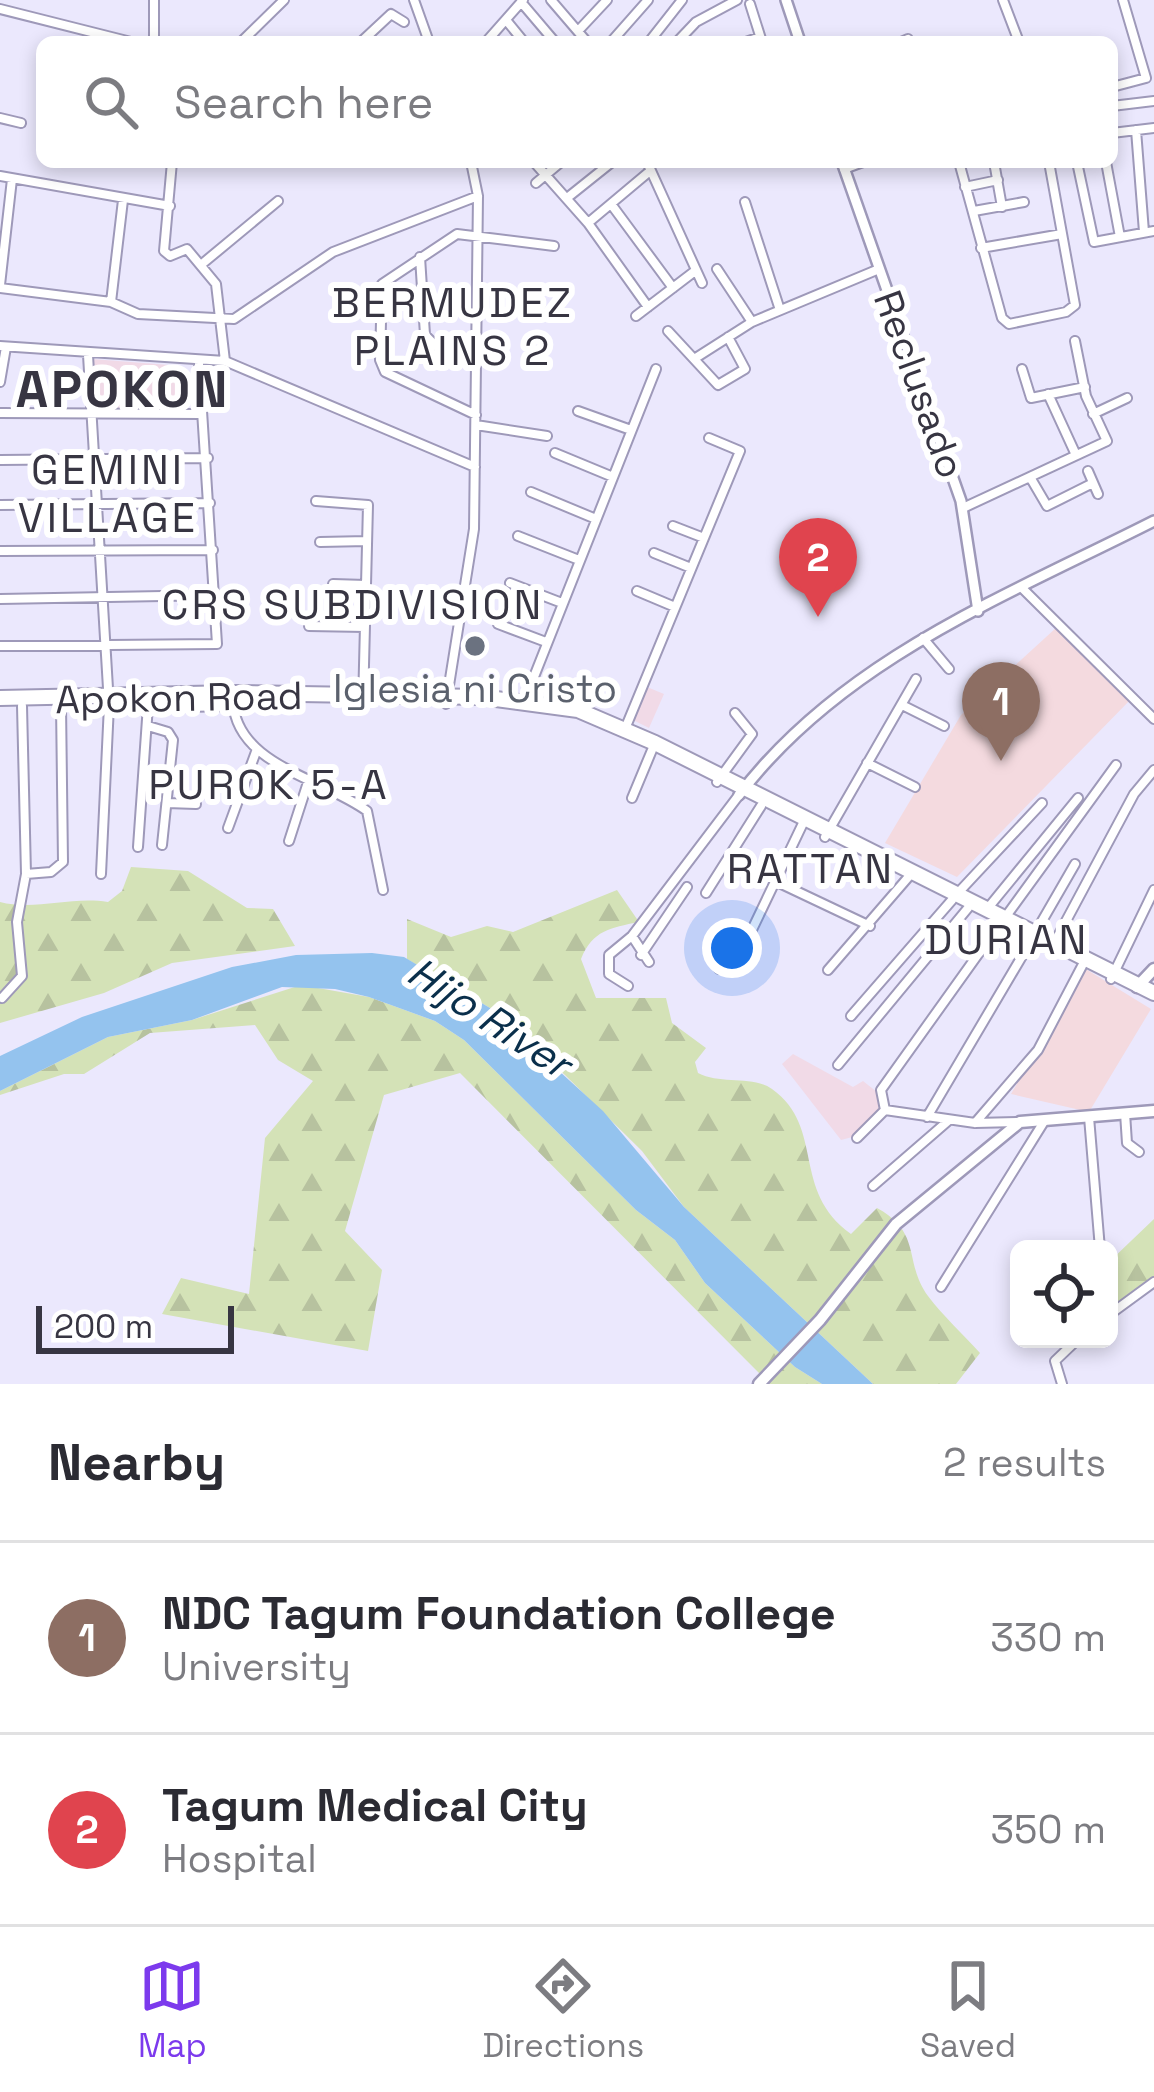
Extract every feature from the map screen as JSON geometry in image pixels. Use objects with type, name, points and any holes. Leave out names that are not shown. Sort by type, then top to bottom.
[{"type":"highway","name":"Apokon Road","points":[[0,702],[22,706],[233,698],[524,704],[623,732],[1002,922]]},
{"type":"highway","name":"Apokon Road","points":[[0,702],[109,702]]},
{"type":"highway","name":"Apokon Road","points":[[623,732],[719,779]]},
{"type":"highway","name":"Apokon Road","points":[[742,792],[761,806],[803,822]]},
{"type":"highway","name":"Apokon Road","points":[[954,897],[968,908],[1154,995]]},
{"type":"highway","name":"Apokon Road","points":[[1052,948],[1082,966],[1113,976]]},
{"type":"main road","points":[[1137,987],[1154,969]]},
{"type":"main road","points":[[763,1380],[820,1319],[896,1224],[1020,1122],[1154,1111]]},
{"type":"street","points":[[153,36],[154,0]]},
{"type":"street","points":[[247,36],[284,0]]},
{"type":"street","points":[[578,31],[607,0]]},
{"type":"street","points":[[616,36],[647,0]]},
{"type":"street","points":[[654,36],[682,0]]},
{"type":"street","points":[[683,36],[696,22],[737,0],[752,2],[760,36]]},
{"type":"street","points":[[786,0],[798,36]]},
{"type":"street","points":[[1003,0],[1017,36]]},
{"type":"street","points":[[1118,86],[1144,81],[1124,0]]},
{"type":"street","points":[[417,1],[427,36]]},
{"type":"street","points":[[493,36],[522,1],[550,36]]},
{"type":"street","points":[[558,2],[582,36]]},
{"type":"street","points":[[0,9],[114,36]]},
{"type":"street","points":[[367,36],[391,14],[404,22]]},
{"type":"street","points":[[506,20],[519,36]]},
{"type":"street","points":[[1140,59],[1154,49]]},
{"type":"street","points":[[1118,105],[1154,101]]},
{"type":"street","points":[[0,118],[21,123]]},
{"type":"street","points":[[1118,132],[1154,128]]},
{"type":"street","points":[[1078,168],[1093,241],[1149,231],[1136,130]]},
{"type":"street","points":[[172,168],[165,254],[184,248],[216,284],[225,362]]},
{"type":"street","points":[[446,700],[472,550],[478,196],[472,168]]},
{"type":"street","points":[[540,168],[588,223],[648,307]]},
{"type":"street","points":[[536,183],[554,168]]},
{"type":"street","points":[[567,198],[604,168]]},
{"type":"street","points":[[588,223],[648,168]]},
{"type":"street","points":[[649,168],[702,283]]},
{"type":"street","name":"Reclusado","points":[[844,168],[963,508],[977,610]]},
{"type":"street","points":[[960,168],[1004,321],[1021,322],[1075,305],[1050,168]]},
{"type":"street","points":[[995,168],[1002,207]]},
{"type":"street","points":[[1107,168],[1120,237]]},
{"type":"street","points":[[0,176],[170,206]]},
{"type":"street","points":[[12,179],[0,286],[110,302],[138,314],[219,320],[251,310],[334,252],[478,196]]},
{"type":"street","points":[[965,187],[998,180]]},
{"type":"street","points":[[110,302],[123,200]]},
{"type":"street","points":[[202,264],[278,201]]},
{"type":"street","points":[[745,202],[780,310]]},
{"type":"street","points":[[974,211],[1024,202]]},
{"type":"street","points":[[611,204],[673,288]]},
{"type":"street","points":[[981,248],[1062,235]]},
{"type":"street","points":[[547,436],[476,420],[401,384],[382,367],[379,293],[387,278],[451,236],[554,246]]},
{"type":"street","points":[[420,257],[425,335],[439,350],[475,366]]},
{"type":"street","points":[[717,269],[752,322]]},
{"type":"street","points":[[694,358],[752,322],[880,269]]},
{"type":"street","points":[[636,316],[695,271]]},
{"type":"street","points":[[668,331],[718,385],[742,372],[744,364],[728,337]]},
{"type":"street","points":[[963,508],[1107,441],[1084,387],[1076,341]]},
{"type":"street","points":[[0,382],[3,347],[199,364],[225,362],[475,467]]},
{"type":"street","points":[[88,355],[109,702],[101,874]]},
{"type":"street","points":[[0,646],[217,644],[199,364]]},
{"type":"street","points":[[524,704],[656,369]]},
{"type":"street","points":[[1022,369],[1031,398],[1084,387]]},
{"type":"street","points":[[1048,394],[1076,455]]},
{"type":"street","points":[[1093,414],[1127,398]]},
{"type":"street","points":[[578,411],[632,430]]},
{"type":"street","points":[[0,413],[202,414]]},
{"type":"street","points":[[623,732],[740,451],[710,438]]},
{"type":"street","points":[[555,453],[613,477]]},
{"type":"street","points":[[0,460],[208,458]]},
{"type":"street","points":[[1088,471],[1098,494]]},
{"type":"street","points":[[1030,477],[1047,506],[1093,483]]},
{"type":"street","points":[[531,491],[596,519]]},
{"type":"street","points":[[316,501],[368,505],[363,701]]},
{"type":"street","points":[[0,505],[210,503]]},
{"type":"street","points":[[628,986],[609,974],[607,962],[614,946],[632,936],[782,746],[860,678],[922,638],[1154,521]]},
{"type":"street","points":[[673,526],[704,538]]},
{"type":"street","points":[[518,536],[579,560]]},
{"type":"street","points":[[320,542],[367,541]]},
{"type":"street","points":[[0,550],[213,550]]},
{"type":"street","points":[[654,553],[691,568]]},
{"type":"street","points":[[510,583],[562,603]]},
{"type":"street","points":[[333,584],[366,585]]},
{"type":"street","points":[[1024,589],[1154,718]]},
{"type":"street","points":[[637,591],[675,607]]},
{"type":"street","points":[[0,599],[217,595]]},
{"type":"street","points":[[498,624],[546,642]]},
{"type":"street","points":[[309,626],[365,627]]},
{"type":"street","points":[[922,638],[949,669]]},
{"type":"street","points":[[826,833],[916,679]]},
{"type":"street","points":[[233,698],[239,732],[256,749],[367,811],[383,890]]},
{"type":"street","points":[[138,847],[148,700]]},
{"type":"street","points":[[26,874],[51,872],[63,862],[62,705]]},
{"type":"street","points":[[902,705],[944,726]]},
{"type":"street","points":[[2,998],[22,976],[17,922],[26,874],[22,706]]},
{"type":"street","points":[[719,779],[752,734],[735,713]]},
{"type":"street","points":[[147,726],[173,736],[162,844]]},
{"type":"street","points":[[228,828],[256,749]]},
{"type":"street","points":[[632,798],[652,750]]},
{"type":"street","points":[[867,763],[915,787]]},
{"type":"street","points":[[885,1110],[881,1090],[1116,765]]},
{"type":"street","points":[[1052,948],[1134,794],[1154,770]]},
{"type":"street","points":[[289,842],[309,779]]},
{"type":"street","points":[[986,910],[1078,798]]},
{"type":"street","points":[[166,803],[196,804]]},
{"type":"street","points":[[851,1016],[1042,803]]},
{"type":"street","points":[[706,892],[761,806]]},
{"type":"street","points":[[719,969],[738,959],[803,822]]},
{"type":"street","points":[[927,1117],[1076,864]]},
{"type":"street","points":[[828,970],[910,876]]},
{"type":"street","points":[[775,880],[870,926]]},
{"type":"street","points":[[632,936],[645,959],[687,887]]},
{"type":"street","points":[[1113,976],[1154,890]]},
{"type":"street","points":[[838,1065],[968,908]]},
{"type":"street","points":[[975,1123],[1038,1050],[1082,966]]},
{"type":"street","points":[[885,1110],[948,1121],[1020,1122]]},
{"type":"street","points":[[857,1138],[885,1110]]},
{"type":"street","points":[[1125,1113],[1127,1143],[1139,1152]]},
{"type":"street","points":[[1089,1115],[1099,1240]]},
{"type":"street","points":[[941,1287],[1046,1119]]},
{"type":"street","points":[[873,1186],[948,1121]]},
{"type":"street","points":[[1118,1308],[1154,1282]]},
{"type":"street","points":[[1062,1384],[1054,1361],[1068,1348]]},
{"type":"shaded area","points":[[92,359],[182,366],[184,411],[94,411]]},
{"type":"shaded area","points":[[1057,627],[1135,695],[957,877],[885,843],[961,715]]},
{"type":"shaded area","points":[[647,687],[664,694],[649,728],[633,720]]},
{"type":"shaded area","points":[[1084,968],[1151,1009],[1089,1112],[1011,1094]]},
{"type":"shaded area","points":[[793,1054],[853,1087],[863,1081],[877,1092],[880,1110],[856,1136],[841,1140],[782,1064]]},
{"type":"green space","points":[[131,867],[188,871],[247,908],[273,909],[295,946],[172,963],[104,993],[0,1023],[0,902],[108,902],[122,891]]},
{"type":"green space","points":[[617,890],[639,922],[604,932],[586,949],[581,959],[596,998],[666,998],[672,1023],[706,1048],[695,1062],[698,1073],[764,1085],[788,1105],[799,1122],[813,1179],[832,1217],[851,1234],[877,1208],[891,1218],[907,1238],[928,1296],[980,1353],[956,1384],[873,1384],[684,1207],[642,1151],[565,1075],[490,1008],[407,959],[407,919],[451,937],[487,926],[513,932]]},
{"type":"green space","points":[[301,985],[369,997],[435,1021],[464,1040],[636,1210],[675,1240],[705,1283],[795,1367],[822,1384],[770,1384],[460,1073],[384,1095],[345,1231],[382,1270],[368,1351],[162,1314],[181,1278],[249,1294],[265,1138],[313,1081],[278,1060],[255,1025],[150,1033],[84,1074],[64,1074],[0,1095],[0,1091],[108,1037],[192,1020]]},
{"type":"green space","points":[[1154,1219],[1154,1280],[1118,1306],[1118,1253]]},
{"type":"water","name":"Hijo River","points":[[296,955],[404,957],[490,1008],[603,1111],[684,1207],[873,1384],[822,1384],[795,1367],[705,1283],[675,1240],[636,1210],[464,1040],[435,1021],[369,997],[335,989],[282,987],[192,1020],[108,1037],[0,1091],[0,1056],[82,1017],[232,967]]},
{"type":"place","name":"Tagum Medical City","points":[[818,617]]},
{"type":"place","name":"Iglesia ni Cristo","points":[[475,646]]},
{"type":"place","name":"NDC Tagum Foundation College","points":[[1001,761]]},
{"type":"district","name":"BERMUDEZ PLAINS 2","points":[[453,326]]},
{"type":"district","name":"APOKON","points":[[123,389]]},
{"type":"district","name":"GEMINI VILLAGE","points":[[108,493]]},
{"type":"district","name":"CRS SUBDIVISION","points":[[353,604]]},
{"type":"district","name":"PUROK 5-A","points":[[269,784]]},
{"type":"district","name":"RATTAN","points":[[811,868]]},
{"type":"district","name":"DURIAN","points":[[1007,939]]}]
